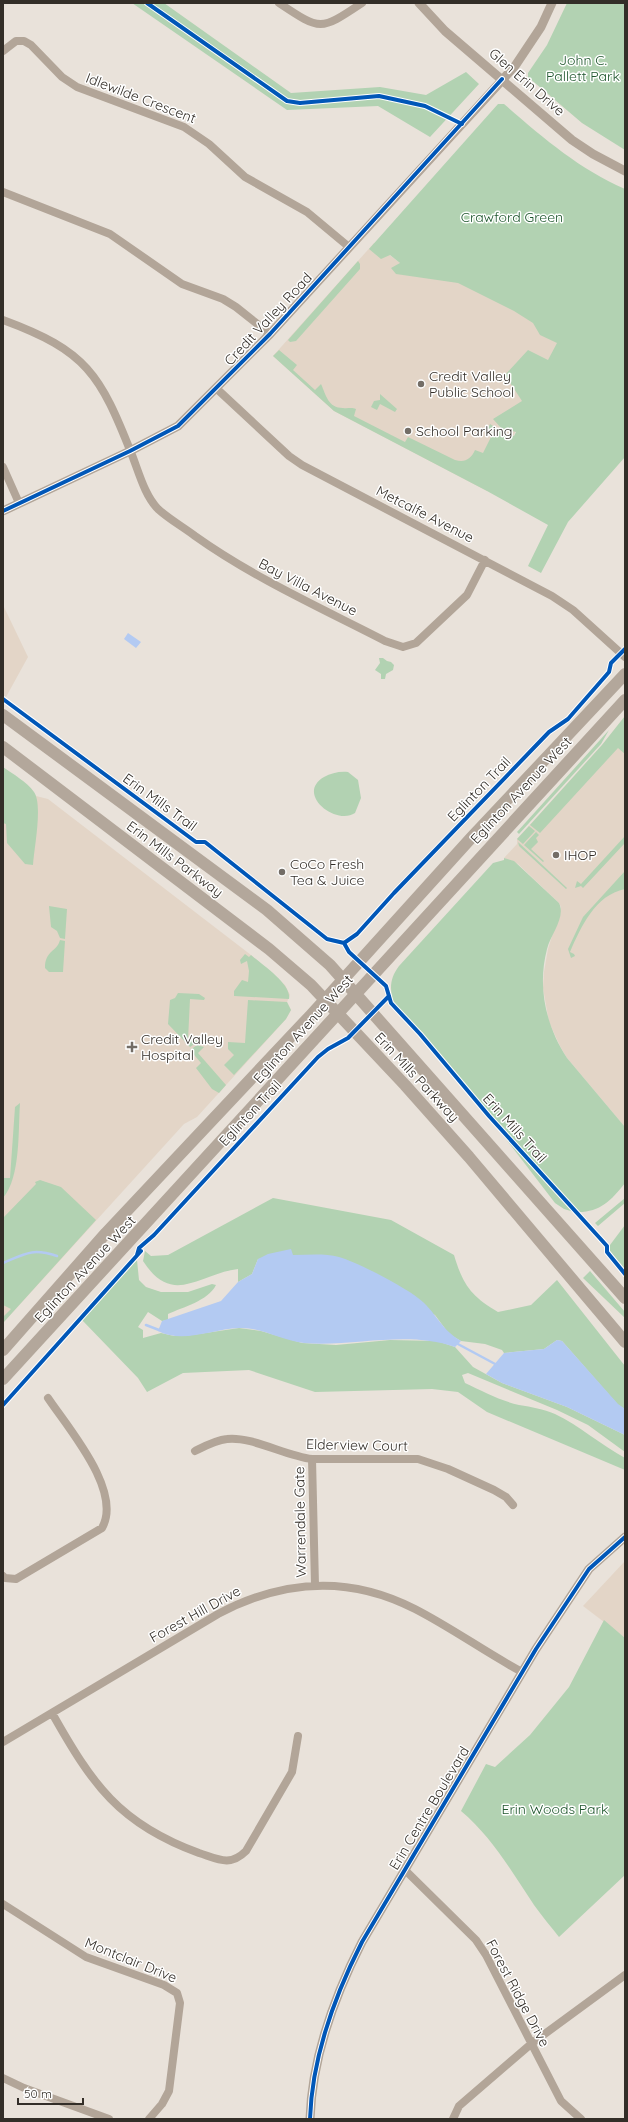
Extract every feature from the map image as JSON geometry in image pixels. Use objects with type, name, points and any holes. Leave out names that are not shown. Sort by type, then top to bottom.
[{"type":"main road","name":"Eglinton Avenue West","points":[[3,1350],[106,1233],[324,1000],[471,838],[625,674]]},
{"type":"main road","name":"Eglinton Avenue West","points":[[3,1379],[625,700]]},
{"type":"main road","name":"Erin Mills Parkway","points":[[3,716],[267,910],[330,965],[625,1298]]},
{"type":"main road","name":"Erin Mills Parkway","points":[[3,747],[269,948],[324,1000],[405,1085],[469,1157],[625,1342]]},
{"type":"street","points":[[279,3],[306,21],[315,24],[334,22],[362,3]]},
{"type":"street","name":"Glen Erin Drive","points":[[419,3],[445,30],[572,140],[593,154],[625,171]]},
{"type":"street","name":"Credit Valley Road","points":[[3,510],[130,451],[178,426],[217,389],[270,334],[502,79],[527,49],[541,27],[552,3]]},
{"type":"street","name":"Idlewilde Crescent","points":[[3,51],[16,41],[24,41],[31,45],[62,77],[76,88],[184,127],[198,135],[245,177],[306,212],[349,247]]},
{"type":"street","points":[[3,192],[110,234],[182,284],[222,299],[236,307],[270,334]]},
{"type":"street","name":"Bay Villa Avenue","points":[[3,320],[34,332],[58,344],[75,356],[93,374],[108,398],[149,496],[164,514],[237,565],[396,646],[403,647],[416,643],[467,595],[485,560]]},
{"type":"street","name":"Metcalfe Avenue","points":[[217,389],[289,456],[302,465],[485,560],[573,610],[625,657]]},
{"type":"street","points":[[3,467],[19,503]]},
{"type":"street","points":[[3,1576],[5,1578],[16,1579],[102,1528],[107,1515],[105,1491],[99,1473],[48,1398]]},
{"type":"street","name":"Elderview Court","points":[[195,1451],[210,1443],[236,1438],[296,1457],[312,1459],[418,1459],[448,1469],[494,1490],[506,1497],[513,1505]]},
{"type":"street","name":"Warrendale Gate","points":[[312,1459],[315,1585]]},
{"type":"street","name":"Erin Centre Boulevard","points":[[310,2119],[310,2100],[316,2066],[326,2030],[342,1982],[362,1942],[522,1672],[589,1569],[625,1537]]},
{"type":"street","name":"Forest Hill Drive","points":[[3,1742],[235,1605],[268,1592],[315,1585],[348,1587],[373,1592],[396,1600],[415,1609],[522,1672]]},
{"type":"street","points":[[52,1713],[77,1757],[111,1801],[128,1815],[166,1839],[197,1852],[230,1862],[239,1859],[246,1851],[292,1772],[298,1736]]},
{"type":"street","name":"Forest Ridge Drive","points":[[405,1870],[476,1940],[486,1955],[561,2101],[580,2119]]},
{"type":"street","name":"Montclair Drive","points":[[3,1904],[86,1957],[164,1985],[177,1993],[180,2003],[169,2091],[162,2104],[149,2119]]},
{"type":"street","points":[[453,2119],[459,2106],[531,2044],[625,1975]]},
{"type":"street","points":[[3,2078],[24,2088],[109,2119]]},
{"type":"shaded area","name":"Credit Valley Public School","points":[[374,243],[400,263],[413,256],[562,334],[487,491],[334,411],[273,356]]},
{"type":"shaded area","points":[[3,605],[28,657],[6,697],[3,695]]},
{"type":"shaded area","points":[[625,716],[625,1127],[567,1058],[549,1022],[543,988],[544,972],[548,949],[561,907],[559,903],[518,864],[504,858],[517,844],[517,839],[602,745]]},
{"type":"shaded area","name":"Credit Valley Hospital","points":[[3,767],[30,788],[36,796],[48,799],[251,955],[285,985],[290,995],[287,1002],[291,1010],[286,1019],[197,1117],[184,1124],[3,1323]]},
{"type":"shaded area","points":[[625,1561],[625,1638],[583,1606]]},
{"type":"green space","points":[[132,3],[164,3],[291,93],[380,87],[426,95],[466,72],[479,84],[430,137],[378,106],[287,110]]},
{"type":"green space","name":"John C. Pallett Park","points":[[567,3],[625,3],[625,150],[582,123],[528,77],[528,73],[547,45]]},
{"type":"green space","name":"Crawford Green","points":[[498,104],[504,104],[547,140],[577,162],[608,181],[625,189],[625,457],[568,522],[541,573],[528,566],[548,525],[487,491],[334,411],[273,356],[279,350],[297,365],[293,370],[315,390],[321,384],[328,400],[334,406],[356,409],[354,416],[405,442],[408,437],[455,460],[467,460],[472,456],[475,450],[483,453],[493,433],[487,430],[490,424],[502,432],[514,436],[516,432],[501,428],[493,419],[522,401],[505,375],[528,350],[548,360],[557,343],[540,335],[533,323],[514,311],[458,283],[396,274],[391,268],[400,263],[390,255],[381,259],[369,249]]},
{"type":"green space","points":[[358,261],[360,264],[360,269],[296,341],[290,342],[288,340]]},
{"type":"green space","points":[[380,394],[397,409],[395,412],[380,404],[377,410],[371,407],[374,401],[380,400]]},
{"type":"green space","points":[[379,658],[383,658],[394,665],[393,670],[386,674],[385,679],[381,679],[381,674],[375,670],[380,663]]},
{"type":"green space","points":[[625,716],[625,754],[618,748],[540,833],[530,825],[602,745]]},
{"type":"green space","points":[[609,730],[601,744],[519,834],[517,832]]},
{"type":"green space","points":[[3,767],[28,785],[37,798],[38,816],[33,865],[25,864],[7,843],[6,824],[3,823]]},
{"type":"green space","points":[[348,772],[358,780],[361,798],[355,813],[347,816],[329,812],[316,799],[314,792],[316,784],[330,774]]},
{"type":"green space","points":[[529,826],[535,831],[523,844],[517,839]]},
{"type":"green space","points":[[536,832],[539,835],[536,838],[538,842],[531,849],[544,861],[543,862],[524,845]]},
{"type":"green space","points":[[625,836],[625,843],[583,888],[581,886],[575,888],[577,881],[581,884]]},
{"type":"green space","points":[[518,842],[567,888],[566,889],[519,846]]},
{"type":"green space","points":[[504,858],[514,861],[559,903],[561,914],[549,943],[544,963],[543,992],[545,1006],[554,1033],[567,1058],[625,1127],[625,1183],[604,1205],[584,1212],[576,1212],[489,1115],[394,1003],[392,998],[392,979],[399,966],[493,863],[504,860]]},
{"type":"green space","points":[[625,871],[625,889],[614,892],[605,898],[590,913],[570,952],[575,956],[571,958],[568,949],[583,917]]},
{"type":"green space","points":[[49,906],[67,909],[65,939],[60,938],[57,931],[51,927]]},
{"type":"green space","points":[[60,940],[65,941],[63,972],[49,972],[45,968],[47,958]]},
{"type":"green space","points":[[245,954],[249,957],[251,955],[281,981],[289,993],[289,999],[234,996],[234,991],[242,980],[248,982],[249,971],[247,961],[241,964],[240,960]]},
{"type":"green space","points":[[178,993],[199,994],[205,998],[204,1000],[190,999],[188,1040],[204,1041],[202,1044],[196,1043],[190,1047],[168,1024],[170,1000],[175,998]]},
{"type":"green space","points":[[248,1000],[287,1002],[291,1010],[286,1019],[234,1075],[224,1065],[234,1055],[228,1049],[228,1042],[245,1043]]},
{"type":"green space","points":[[197,1045],[204,1047],[198,1053],[226,1085],[219,1093],[212,1089],[196,1068],[201,1063],[190,1050]]},
{"type":"green space","points":[[20,1103],[16,1166],[9,1189],[3,1198],[4,1178],[10,1178],[15,1107]]},
{"type":"green space","points":[[496,1126],[574,1212],[564,1209],[555,1203]]},
{"type":"green space","points":[[40,1180],[61,1187],[96,1220],[3,1323],[3,1317],[11,1309],[3,1305],[3,1218],[36,1184],[35,1182]]},
{"type":"green space","points":[[273,1198],[391,1220],[454,1255],[457,1265],[469,1289],[481,1301],[498,1312],[531,1305],[557,1280],[625,1366],[625,1409],[618,1405],[562,1341],[557,1340],[544,1349],[504,1353],[502,1350],[485,1344],[461,1341],[449,1334],[435,1315],[322,1255],[293,1255],[258,1259],[252,1274],[238,1282],[238,1269],[187,1284],[176,1285],[165,1282],[154,1275],[143,1261],[145,1251],[151,1256],[168,1255]]},
{"type":"green space","points":[[625,1198],[625,1203],[598,1226],[595,1223]]},
{"type":"green space","points":[[625,1225],[625,1269],[609,1250],[610,1245]]},
{"type":"green space","points":[[137,1260],[139,1280],[146,1287],[161,1292],[188,1292],[212,1284],[216,1285],[212,1291],[201,1299],[168,1314],[168,1320],[162,1321],[148,1312],[138,1327],[143,1330],[143,1338],[161,1333],[174,1336],[192,1335],[239,1328],[261,1331],[302,1343],[336,1345],[390,1340],[437,1341],[455,1347],[473,1367],[502,1383],[567,1407],[625,1435],[625,1452],[588,1425],[557,1410],[468,1373],[462,1375],[465,1383],[492,1396],[519,1405],[537,1408],[555,1414],[564,1419],[625,1458],[625,1470],[487,1412],[458,1392],[432,1389],[315,1392],[249,1370],[183,1373],[147,1392],[138,1378],[82,1320]]},
{"type":"green space","points":[[590,1271],[625,1312],[625,1318],[583,1278]]},
{"type":"green space","name":"Erin Woods Park","points":[[604,1620],[625,1638],[625,1875],[559,1937],[534,1905],[492,1843],[461,1811],[486,1764],[495,1767],[530,1735],[569,1687]]},
{"type":"water","points":[[128,633],[141,642],[136,648],[124,639]]},
{"type":"water","points":[[291,1249],[293,1255],[322,1255],[339,1257],[368,1269],[391,1281],[424,1303],[442,1325],[461,1341],[455,1347],[437,1342],[399,1339],[323,1344],[296,1342],[247,1328],[229,1329],[187,1336],[168,1335],[158,1331],[162,1321],[221,1301],[238,1282],[252,1274],[258,1259],[268,1254]]},
{"type":"water","points":[[557,1340],[562,1341],[618,1404],[625,1409],[625,1435],[567,1407],[502,1383],[486,1374],[504,1353],[544,1349]]},
{"type":"waterway","points":[[3,1263],[24,1254],[35,1252],[42,1252],[57,1256]]},
{"type":"waterway","points":[[146,1325],[159,1330]]},
{"type":"waterway","points":[[456,1343],[497,1365]]},
{"type":"cycle path","points":[[147,3],[287,101],[300,103],[379,96],[425,106],[462,124]]},
{"type":"cycle path","points":[[3,511],[130,451],[178,426],[270,334],[502,79]]},
{"type":"cycle path","name":"Eglinton Trail","points":[[3,699],[196,842],[205,842],[327,939],[344,943],[357,934],[394,893],[549,732],[568,719],[609,672],[611,663],[625,649]]},
{"type":"cycle path","name":"Erin Mills Trail","points":[[344,943],[349,952],[386,986],[391,1003],[420,1034],[489,1116],[607,1246],[607,1252],[625,1274]]},
{"type":"cycle path","name":"Eglinton Trail","points":[[137,1255],[139,1248],[154,1235],[318,1057],[328,1049],[348,1038],[389,996]]},
{"type":"cycle path","points":[[3,1405],[141,1251]]},
{"type":"cycle path","points":[[310,2119],[315,2073],[326,2028],[342,1984],[362,1942],[536,1649],[589,1569],[625,1537]]},
{"type":"place","name":"Credit Valley Public School","points":[[421,384]]},
{"type":"place","name":"School Parking","points":[[408,431]]},
{"type":"place","name":"IHOP","points":[[556,855]]},
{"type":"place","name":"CoCo Fresh Tea & Juice","points":[[282,872]]},
{"type":"place","name":"Credit Valley Hospital","points":[[132,1047]]}]
